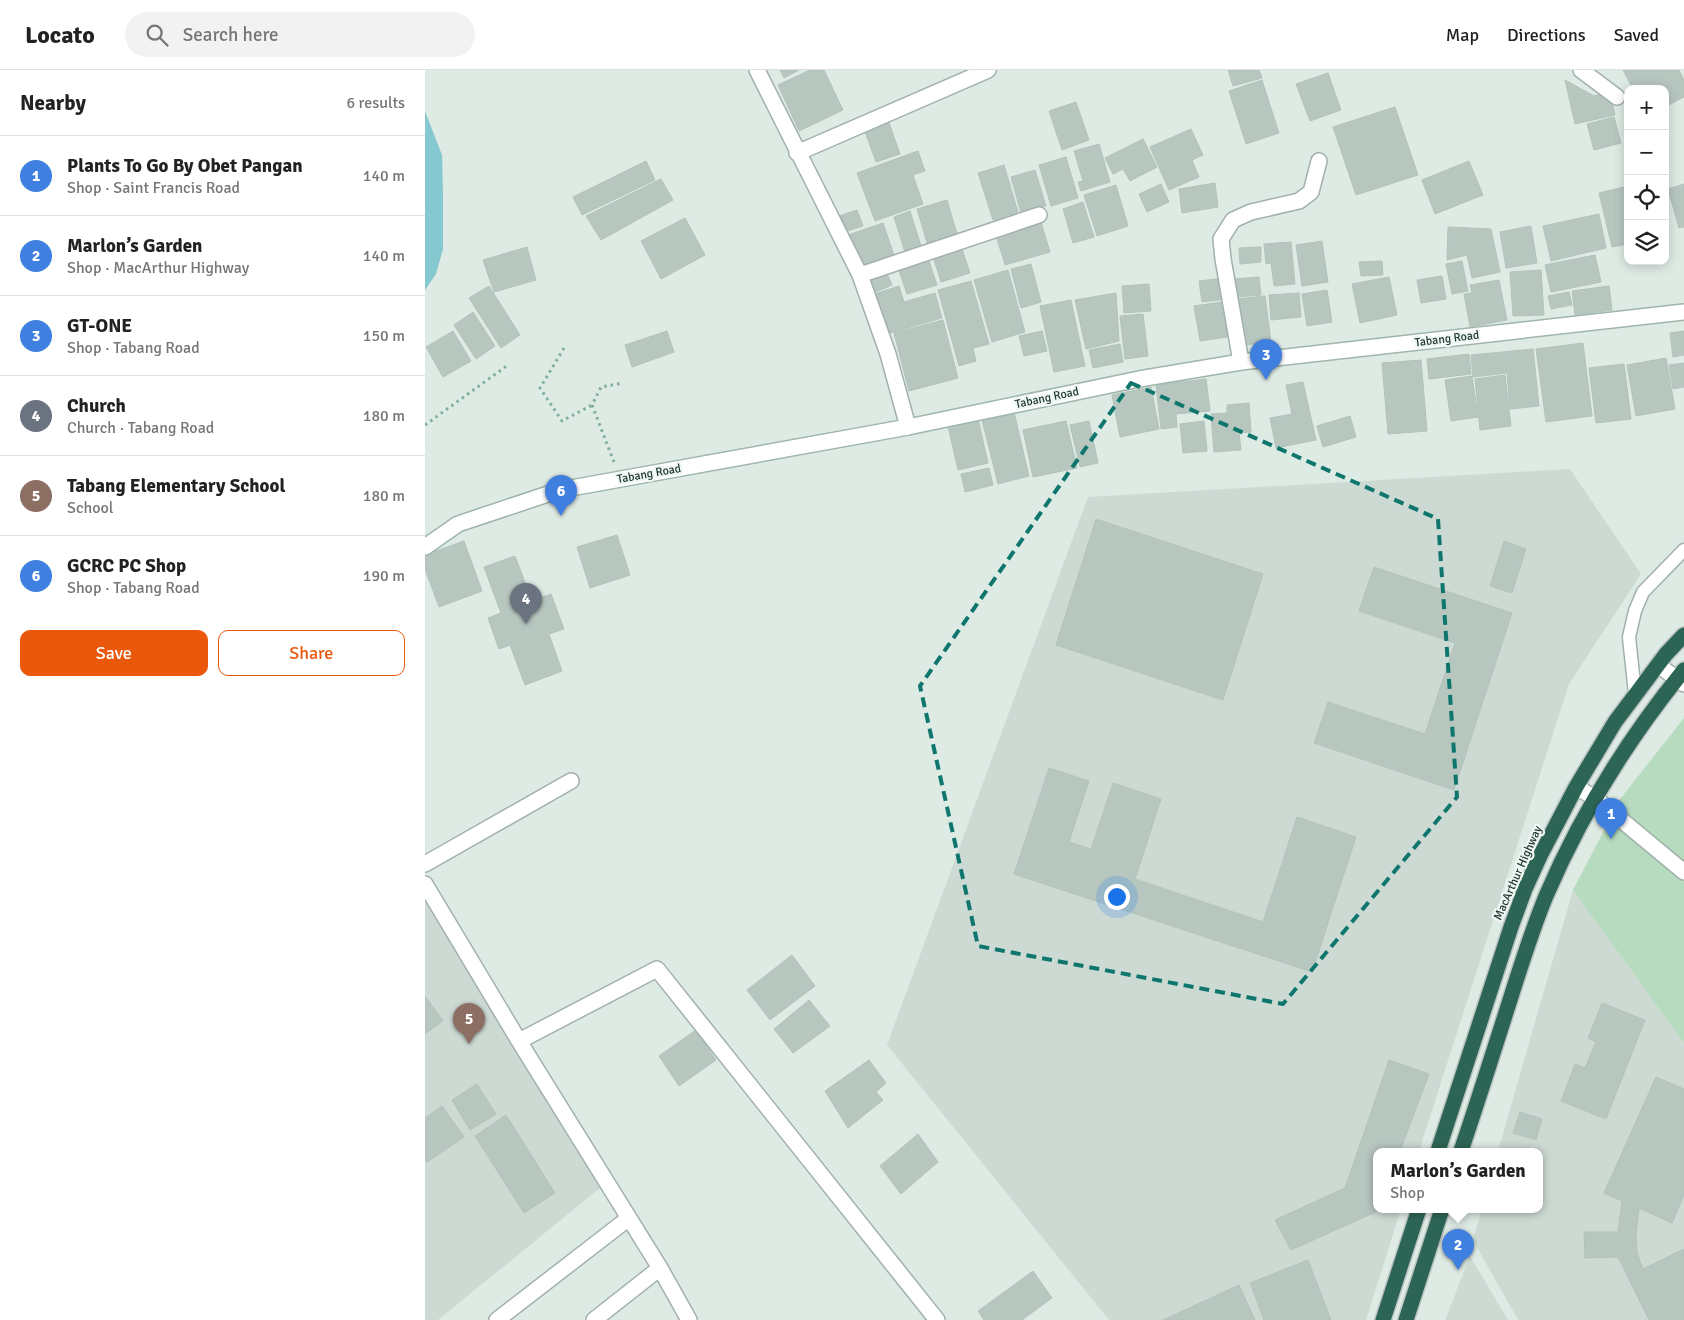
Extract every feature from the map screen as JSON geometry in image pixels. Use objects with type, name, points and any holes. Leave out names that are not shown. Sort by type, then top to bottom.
[{"type":"highway","name":"MacArthur Highway","points":[[1438,1148],[1525,889],[1556,824],[1615,722],[1658,665],[1684,635]]},
{"type":"highway","points":[[1462,1148],[1530,937],[1561,862],[1595,798],[1636,733],[1682,678]]},
{"type":"highway","points":[[1383,1320],[1418,1213]]},
{"type":"highway","points":[[1406,1320],[1442,1213]]},
{"type":"street","points":[[757,70],[859,274],[889,354],[908,427]]},
{"type":"street","points":[[797,153],[988,70]]},
{"type":"street","points":[[1581,70],[1617,97]]},
{"type":"street","points":[[1241,362],[1221,239],[1233,220],[1251,212],[1299,201],[1311,192],[1319,161]]},
{"type":"street","points":[[859,274],[1039,215]]},
{"type":"street","name":"Tabang Road","points":[[425,547],[458,524],[559,490],[908,427],[1139,379],[1241,362],[1684,312]]},
{"type":"street","points":[[1658,665],[1682,678]]},
{"type":"street","points":[[425,864],[571,781]]},
{"type":"street","points":[[1576,787],[1595,798],[1684,872]]},
{"type":"street","points":[[425,884],[519,1041],[660,1268],[689,1320]]},
{"type":"street","points":[[519,1041],[657,969],[937,1320]]},
{"type":"street","points":[[497,1320],[629,1218]]},
{"type":"street","points":[[594,1320],[660,1268]]},
{"type":"lane","points":[[1635,694],[1629,636],[1635,611],[1643,592],[1684,550]]},
{"type":"path","points":[[564,348],[540,388],[562,421],[592,405],[601,387],[623,383]]},
{"type":"path","points":[[425,425],[508,365]]},
{"type":"path","points":[[592,405],[621,479]]},
{"type":"highlighted area","points":[[1131,383],[1438,519],[1457,797],[1283,1004],[978,946],[920,686]]},
{"type":"shaded area","points":[[1570,469],[1641,574],[1569,684],[1420,1148],[1373,1148],[1373,1213],[1400,1213],[1366,1320],[1109,1320],[887,1045],[1088,497]]},
{"type":"shaded area","points":[[1573,890],[1684,1043],[1684,1320],[1518,1320],[1473,1240],[1481,1213],[1543,1213],[1543,1148],[1499,1148]]},
{"type":"shaded area","points":[[425,900],[600,1188],[438,1320],[425,1320]]},
{"type":"shaded area","points":[[1470,1256],[1508,1320],[1445,1320]]},
{"type":"green space","points":[[1684,718],[1684,1043],[1573,890],[1621,798]]},
{"type":"water","points":[[425,111],[442,155],[443,249],[436,274],[425,290]]},
{"type":"building","points":[[780,70],[799,70],[784,78]]},
{"type":"building","points":[[810,70],[824,70],[843,110],[799,131],[778,85]]},
{"type":"building","points":[[1228,70],[1259,70],[1262,78],[1233,86]]},
{"type":"building","points":[[1623,70],[1679,70],[1684,80],[1684,97],[1669,105],[1669,85],[1631,85]]},
{"type":"building","points":[[1328,73],[1341,110],[1310,121],[1296,84]]},
{"type":"building","points":[[1262,80],[1279,133],[1246,144],[1229,91]]},
{"type":"building","points":[[1565,80],[1594,96],[1610,92],[1615,115],[1575,124]]},
{"type":"building","points":[[1076,102],[1089,140],[1062,150],[1049,111]]},
{"type":"building","points":[[1395,107],[1418,175],[1356,195],[1333,127]]},
{"type":"building","points":[[1614,117],[1621,143],[1594,150],[1587,124]]},
{"type":"building","points":[[888,120],[900,154],[876,162],[864,129]]},
{"type":"building","points":[[1191,129],[1203,155],[1192,160],[1199,177],[1169,190],[1150,147]]},
{"type":"building","points":[[1143,139],[1157,167],[1130,181],[1123,169],[1113,174],[1105,158]]},
{"type":"building","points":[[1099,144],[1110,182],[1081,191],[1078,182],[1083,181],[1074,151]]},
{"type":"building","points":[[918,151],[925,171],[913,175],[923,204],[875,221],[857,173]]},
{"type":"building","points":[[1066,157],[1078,198],[1051,206],[1039,165]]},
{"type":"building","points":[[646,161],[655,180],[582,215],[573,197]]},
{"type":"building","points":[[1469,161],[1483,195],[1435,214],[1422,180]]},
{"type":"building","points":[[1004,165],[1018,212],[993,220],[978,173]]},
{"type":"building","points":[[1035,170],[1046,206],[1021,213],[1011,177]]},
{"type":"building","points":[[661,179],[673,200],[601,240],[586,216]]},
{"type":"building","points":[[1215,183],[1218,207],[1182,213],[1179,189]]},
{"type":"building","points":[[1161,184],[1169,202],[1147,212],[1139,194]]},
{"type":"building","points":[[1684,184],[1684,227],[1679,228],[1669,189]]},
{"type":"building","points":[[1116,185],[1128,226],[1097,236],[1084,195]]},
{"type":"building","points":[[1624,187],[1624,245],[1612,247],[1599,193]]},
{"type":"building","points":[[947,200],[958,237],[928,246],[917,209]]},
{"type":"building","points":[[1083,202],[1094,237],[1073,243],[1063,209]]},
{"type":"building","points":[[857,210],[863,226],[844,232],[839,216]]},
{"type":"building","points":[[910,211],[921,246],[905,252],[894,217]]},
{"type":"building","points":[[1599,214],[1606,248],[1551,261],[1543,226]]},
{"type":"building","points":[[685,218],[705,255],[661,279],[641,241]]},
{"type":"building","points":[[1040,219],[1050,252],[1005,265],[995,232]]},
{"type":"building","points":[[883,223],[895,258],[860,270],[848,235]]},
{"type":"building","points":[[1531,226],[1537,263],[1506,268],[1500,232]]},
{"type":"building","points":[[1448,227],[1491,229],[1500,272],[1472,278],[1467,255],[1447,260]]},
{"type":"building","points":[[1322,241],[1328,282],[1302,286],[1296,245]]},
{"type":"building","points":[[1291,242],[1295,284],[1274,286],[1271,263],[1266,264],[1264,244]]},
{"type":"building","points":[[960,243],[970,273],[941,282],[932,253]]},
{"type":"building","points":[[527,247],[536,280],[494,292],[483,260]]},
{"type":"building","points":[[1261,247],[1261,262],[1240,264],[1239,248]]},
{"type":"building","points":[[927,255],[937,285],[907,294],[897,265]]},
{"type":"building","points":[[1595,255],[1601,282],[1551,292],[1545,265]]},
{"type":"building","points":[[1382,261],[1383,275],[1361,276],[1359,262]]},
{"type":"building","points":[[1462,261],[1468,291],[1452,294],[1446,264]]},
{"type":"building","points":[[1031,264],[1041,302],[1021,308],[1011,269]]},
{"type":"building","points":[[1008,270],[1025,332],[992,342],[974,280]]},
{"type":"building","points":[[1541,270],[1544,315],[1513,316],[1510,272]]},
{"type":"building","points":[[886,271],[892,285],[873,293],[868,279]]},
{"type":"building","points":[[1442,276],[1446,299],[1421,303],[1417,280]]},
{"type":"building","points":[[1259,277],[1261,295],[1236,297],[1235,279]]},
{"type":"building","points":[[1389,277],[1397,315],[1360,323],[1352,284]]},
{"type":"building","points":[[1224,278],[1226,299],[1202,302],[1199,281]]},
{"type":"building","points":[[1499,280],[1507,320],[1470,327],[1464,294],[1472,293],[1470,285]]},
{"type":"building","points":[[971,281],[989,344],[973,348],[976,361],[959,366],[938,290]]},
{"type":"building","points":[[1149,284],[1151,311],[1124,313],[1122,286]]},
{"type":"building","points":[[489,286],[520,335],[501,348],[469,298]]},
{"type":"building","points":[[899,286],[904,302],[935,293],[942,318],[883,335],[871,295]]},
{"type":"building","points":[[1609,286],[1612,310],[1575,315],[1572,291]]},
{"type":"building","points":[[1327,290],[1332,322],[1307,326],[1302,294]]},
{"type":"building","points":[[1569,292],[1572,305],[1551,309],[1548,296]]},
{"type":"building","points":[[1116,293],[1119,341],[1086,349],[1075,300]]},
{"type":"building","points":[[1299,293],[1301,317],[1271,320],[1269,295]]},
{"type":"building","points":[[1265,296],[1271,342],[1244,345],[1237,299]]},
{"type":"building","points":[[1071,300],[1085,366],[1054,372],[1040,306]]},
{"type":"building","points":[[1229,301],[1234,336],[1200,341],[1194,306]]},
{"type":"building","points":[[473,312],[495,346],[476,359],[454,325]]},
{"type":"building","points":[[1143,314],[1148,356],[1125,359],[1120,316]]},
{"type":"building","points":[[943,320],[958,378],[909,391],[894,333]]},
{"type":"building","points":[[453,331],[471,361],[443,377],[426,347]]},
{"type":"building","points":[[667,331],[674,352],[632,367],[625,345]]},
{"type":"building","points":[[1042,331],[1047,351],[1024,356],[1019,336]]},
{"type":"building","points":[[1684,331],[1684,355],[1673,357],[1670,333]]},
{"type":"building","points":[[1583,343],[1592,416],[1546,422],[1536,349]]},
{"type":"building","points":[[1120,344],[1123,362],[1093,368],[1089,350]]},
{"type":"building","points":[[1533,349],[1539,406],[1510,409],[1507,373],[1473,377],[1471,355]]},
{"type":"building","points":[[1469,354],[1471,374],[1429,379],[1427,359]]},
{"type":"building","points":[[1666,358],[1675,409],[1636,416],[1627,365]]},
{"type":"building","points":[[1421,360],[1427,431],[1388,434],[1382,363]]},
{"type":"building","points":[[1684,363],[1684,387],[1673,389],[1669,365]]},
{"type":"building","points":[[1624,364],[1631,419],[1596,423],[1589,368]]},
{"type":"building","points":[[1505,375],[1511,426],[1480,430],[1475,379]]},
{"type":"building","points":[[1472,376],[1478,417],[1451,421],[1445,380]]},
{"type":"building","points":[[1206,379],[1210,411],[1176,414],[1177,427],[1161,429],[1156,385]]},
{"type":"building","points":[[1303,382],[1316,440],[1276,448],[1270,418],[1292,414],[1286,385]]},
{"type":"building","points":[[1151,387],[1159,429],[1120,437],[1112,395]]},
{"type":"building","points":[[1249,403],[1251,432],[1239,433],[1241,450],[1214,452],[1211,414],[1227,413],[1227,405]]},
{"type":"building","points":[[1014,412],[1029,476],[998,484],[982,420]]},
{"type":"building","points":[[1350,416],[1356,437],[1323,447],[1317,426]]},
{"type":"building","points":[[978,419],[988,463],[958,470],[948,426]]},
{"type":"building","points":[[1066,421],[1077,468],[1033,477],[1023,430]]},
{"type":"building","points":[[1089,421],[1098,463],[1080,467],[1070,425]]},
{"type":"building","points":[[1204,421],[1207,451],[1183,453],[1180,424]]},
{"type":"building","points":[[989,468],[993,485],[965,492],[961,474]]},
{"type":"building","points":[[1096,519],[1263,574],[1223,700],[1056,645]]},
{"type":"building","points":[[617,535],[630,575],[590,588],[577,547]]},
{"type":"building","points":[[464,541],[482,591],[439,607],[425,569],[425,555]]},
{"type":"building","points":[[1504,541],[1526,549],[1512,593],[1490,586]]},
{"type":"building","points":[[515,556],[532,601],[551,594],[564,629],[549,634],[562,671],[525,685],[510,645],[499,649],[488,618],[501,613],[484,567]]},
{"type":"building","points":[[1374,567],[1512,613],[1454,790],[1314,743],[1328,702],[1425,734],[1455,643],[1359,611]]},
{"type":"building","points":[[1049,768],[1089,781],[1069,842],[1091,849],[1113,783],[1161,799],[1135,879],[1263,922],[1297,817],[1356,837],[1312,972],[1014,874]]},
{"type":"building","points":[[792,955],[815,986],[770,1020],[747,990]]},
{"type":"building","points":[[425,996],[443,1021],[425,1034]]},
{"type":"building","points":[[809,1000],[830,1026],[793,1053],[774,1029]]},
{"type":"building","points":[[1602,1003],[1645,1020],[1606,1119],[1561,1101],[1575,1064],[1585,1068],[1596,1042],[1588,1038]]},
{"type":"building","points":[[696,1030],[716,1060],[679,1086],[659,1056]]},
{"type":"building","points":[[869,1060],[886,1083],[876,1092],[883,1100],[848,1128],[825,1091]]},
{"type":"building","points":[[1389,1060],[1429,1074],[1401,1148],[1373,1148],[1374,1213],[1291,1250],[1275,1220],[1345,1188]]},
{"type":"building","points":[[1656,1077],[1684,1089],[1684,1195],[1672,1223],[1639,1208],[1636,1236],[1637,1253],[1643,1269],[1684,1249],[1684,1320],[1649,1320],[1618,1257],[1585,1258],[1584,1232],[1618,1232],[1622,1201],[1604,1193]]},
{"type":"building","points":[[477,1084],[496,1114],[470,1130],[452,1100]]},
{"type":"building","points":[[442,1106],[464,1137],[427,1162],[425,1160],[425,1118]]},
{"type":"building","points":[[1520,1112],[1542,1119],[1536,1140],[1513,1133]]},
{"type":"building","points":[[506,1115],[555,1193],[524,1213],[475,1136]]},
{"type":"building","points":[[918,1134],[938,1162],[901,1194],[880,1166]]},
{"type":"building","points":[[1308,1260],[1331,1320],[1264,1320],[1250,1283]]},
{"type":"building","points":[[1033,1271],[1052,1298],[1022,1320],[984,1320],[978,1311]]},
{"type":"building","points":[[1239,1285],[1255,1320],[1163,1320]]},
{"type":"place","name":"GT-ONE","points":[[1266,380]]},
{"type":"place","name":"GCRC PC Shop","points":[[561,516]]},
{"type":"place","name":"Church","points":[[526,624]]},
{"type":"place","name":"Plants To Go By Obet Pangan","points":[[1611,839]]},
{"type":"place","name":"Tabang Elementary School","points":[[469,1044]]},
{"type":"place","name":"Marlon’s Garden","points":[[1458,1270]]}]
